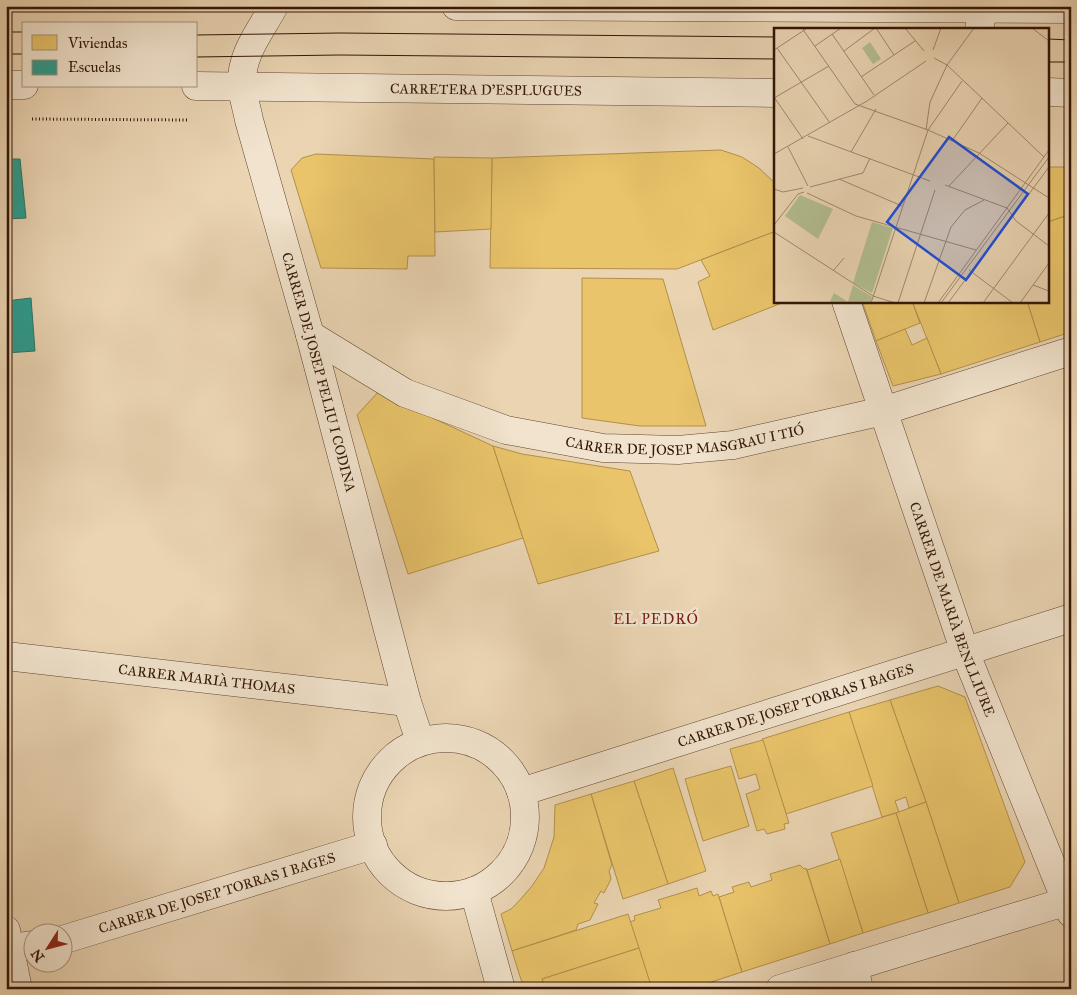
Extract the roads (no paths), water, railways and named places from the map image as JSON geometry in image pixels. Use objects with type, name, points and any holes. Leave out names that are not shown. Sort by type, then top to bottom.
[{"type":"street","name":"CARRER DE JOSEP FELIU I CODINA","points":[[274,6],[245,56],[242,86],[254,139],[310,335],[407,702],[420,741]]},
{"type":"street","points":[[456,6],[788,8],[982,14],[1071,9]]},
{"type":"street","points":[[6,85],[22,85]]},
{"type":"street","name":"CARRETERA D'ESPLUGUES","points":[[198,86],[774,94]]},
{"type":"street","points":[[1050,92],[1071,92]]},
{"type":"street","name":"CARRER DE MARIÀ BENLLIURE","points":[[846,302],[965,652],[1069,905]]},
{"type":"street","name":"CARRER DE JOSEP MASGRAU I TIÓ","points":[[310,335],[405,393],[506,430],[603,448],[678,450],[733,445],[883,411],[1071,351]]},
{"type":"street","name":"CARRER DE JOSEP TORRAS I BAGES","points":[[521,792],[1071,618]]},
{"type":"street","name":"CARRER MARIÀ THOMAS","points":[[6,656],[407,702]]},
{"type":"street","points":[[443,737],[466,740],[488,749],[506,764],[521,792],[524,827],[519,848],[508,866],[493,881],[474,892],[451,896],[427,894],[406,885],[387,870],[367,830],[367,807],[372,786],[384,766],[401,751],[420,741],[443,737]]},
{"type":"street","name":"CARRER DE JOSEP TORRAS I BAGES","points":[[72,937],[373,845]]},
{"type":"street","points":[[474,892],[501,989]]},
{"type":"street","points":[[780,989],[856,977],[1069,905]]},
{"type":"street","points":[[14,943],[18,989]]},
{"type":"tram line","points":[[6,32],[22,32]]},
{"type":"tram line","points":[[198,35],[340,33],[774,37]]},
{"type":"tram line","points":[[1050,39],[1071,40]]},
{"type":"tram line","points":[[6,54],[22,54]]},
{"type":"tram line","points":[[198,57],[340,55],[774,59]]},
{"type":"tram line","points":[[1050,62],[1071,62]]},
{"type":"district","name":"EL PEDRÓ","points":[[656,619]]}]
